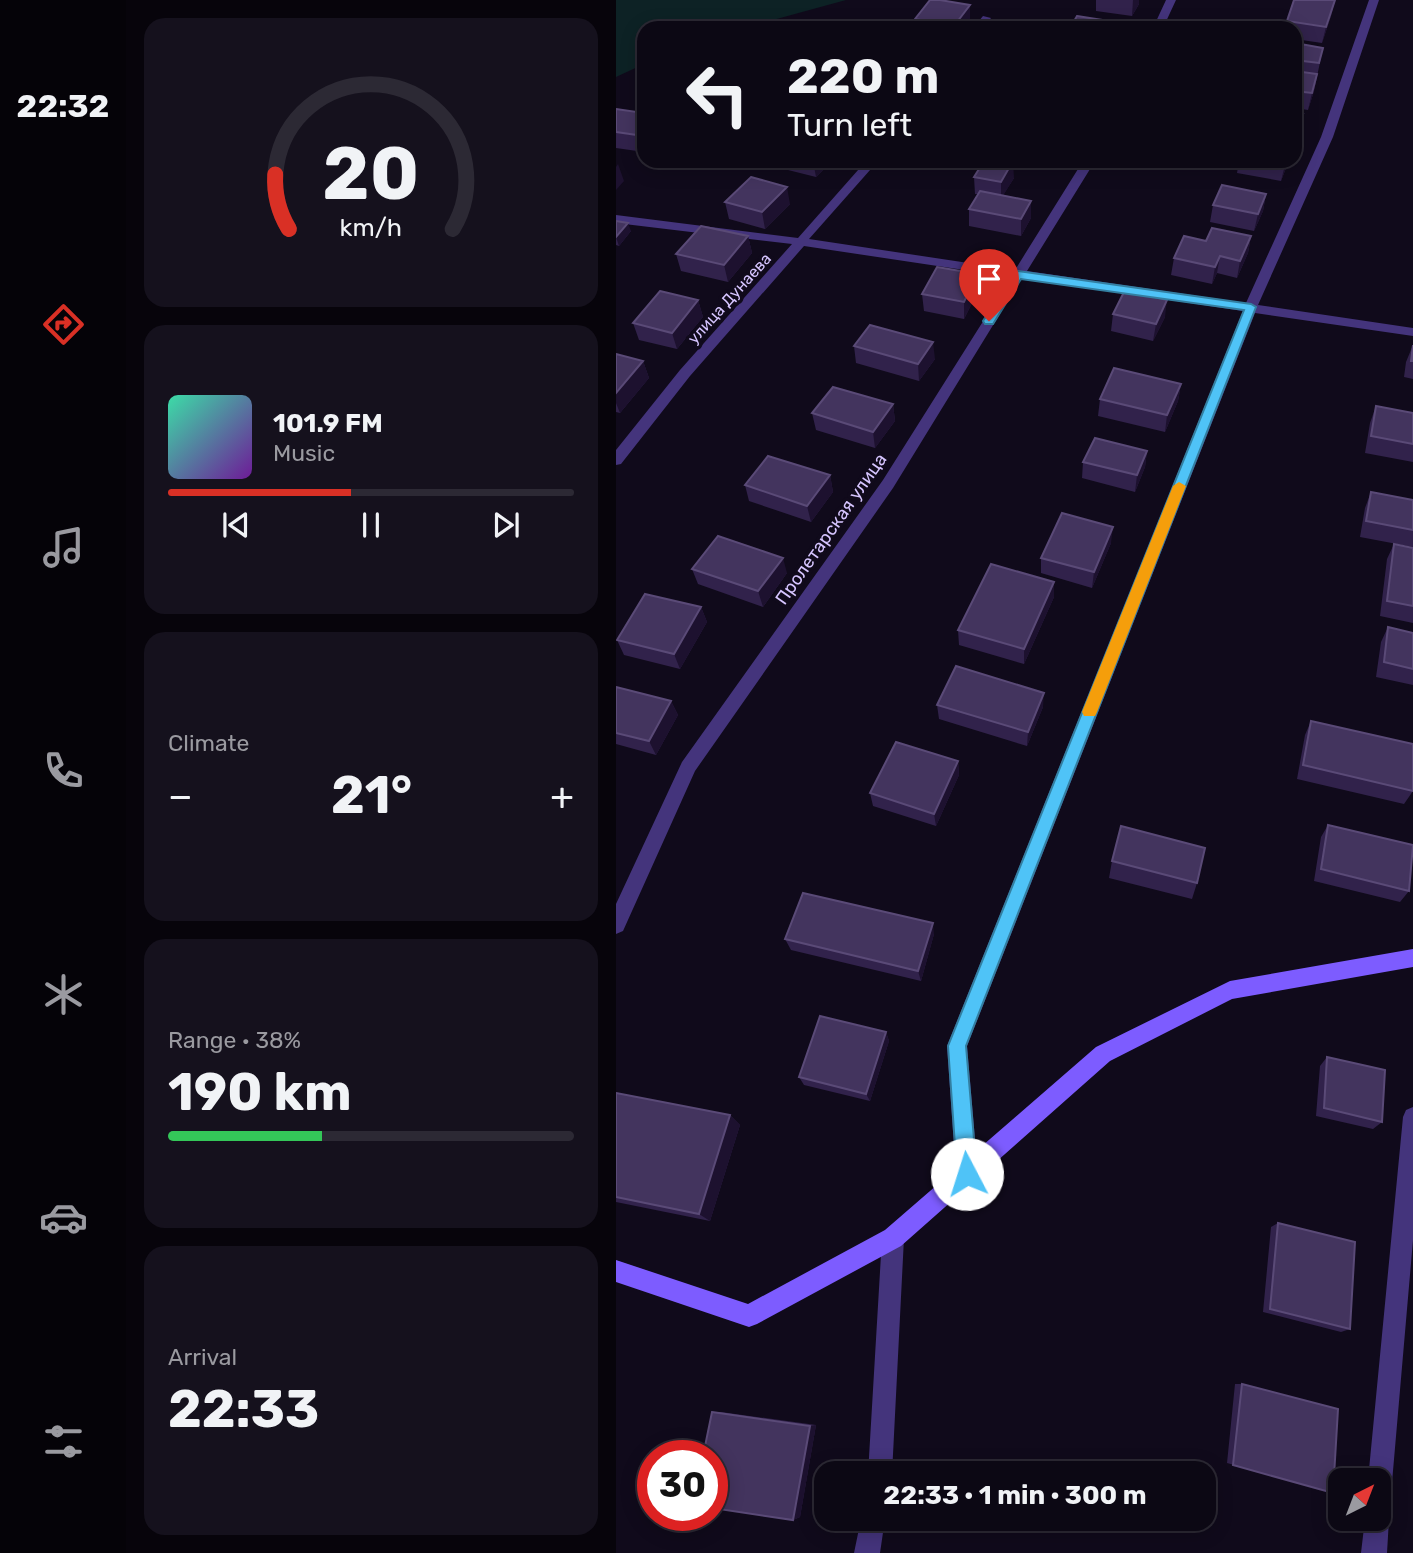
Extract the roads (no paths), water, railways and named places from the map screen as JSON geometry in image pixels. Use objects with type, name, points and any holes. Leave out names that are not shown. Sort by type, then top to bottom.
[{"type":"street","points":[[1161,21],[1171,0]]},
{"type":"street","points":[[967,1174],[957,1046],[1251,307],[1327,137],[1374,0]]},
{"type":"street","name":"улица Дунаева","points":[[616,460],[685,373],[866,168]]},
{"type":"street","name":"Пролетарская улица","points":[[616,925],[688,767],[888,484],[1085,168]]},
{"type":"street","points":[[616,219],[802,242],[1413,332]]},
{"type":"street","points":[[616,1271],[749,1316],[893,1238],[1103,1054],[1230,990],[1413,958]]},
{"type":"street","points":[[1381,1468],[1413,1117]]},
{"type":"street","points":[[881,1461],[893,1238]]},
{"type":"street","points":[[867,1553],[871,1531]]},
{"type":"street","points":[[1374,1553],[1376,1531]]}]
